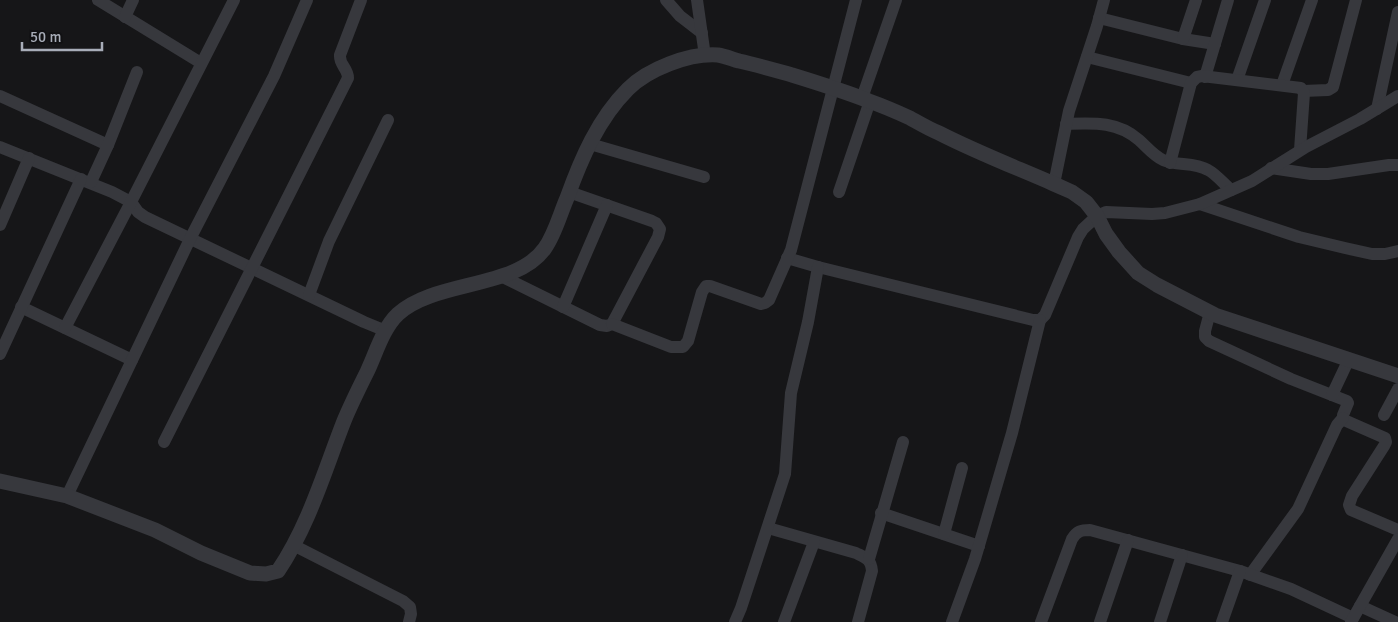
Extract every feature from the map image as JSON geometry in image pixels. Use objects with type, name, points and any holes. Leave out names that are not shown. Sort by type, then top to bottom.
[{"type":"street","points":[[98,0],[200,63]]},
{"type":"street","points":[[125,17],[133,0]]},
{"type":"street","points":[[65,328],[234,0]]},
{"type":"street","points":[[67,496],[190,239],[274,76],[307,0]]},
{"type":"street","points":[[164,442],[348,78],[348,72],[340,64],[339,60],[361,0]]},
{"type":"street","points":[[666,0],[680,16],[698,30]]},
{"type":"street","points":[[501,276],[600,325],[607,326],[612,324],[671,347],[683,347],[688,341],[704,288],[710,286],[754,302],[765,303],[769,300],[791,250],[856,0]]},
{"type":"street","points":[[839,192],[896,0]]},
{"type":"street","points":[[1054,184],[1069,111],[1100,18],[1104,0]]},
{"type":"street","points":[[1183,39],[1196,0]]},
{"type":"street","points":[[1205,77],[1228,0]]},
{"type":"street","points":[[1237,80],[1265,0]]},
{"type":"street","points":[[1282,85],[1312,0]]},
{"type":"street","points":[[1170,163],[1191,83],[1197,77],[1282,85],[1301,88],[1303,91],[1328,90],[1332,87],[1356,0]]},
{"type":"street","points":[[698,3],[698,30],[705,56]]},
{"type":"street","points":[[1377,109],[1398,12]]},
{"type":"street","points":[[1100,18],[1183,39],[1215,44]]},
{"type":"street","points":[[0,481],[67,496],[155,530],[201,553],[250,573],[266,574],[278,571],[309,513],[345,419],[375,327],[414,303],[451,289],[510,274],[532,262],[545,249],[578,169],[590,144],[614,104],[630,87],[651,72],[692,57],[718,55],[834,88],[866,100],[1072,192],[1086,202],[1097,216],[1118,252],[1138,272],[1164,289],[1210,312],[1398,376]]},
{"type":"street","points":[[1087,57],[1191,83]]},
{"type":"street","points":[[0,354],[21,307],[86,181],[108,145],[137,72]]},
{"type":"street","points":[[1300,150],[1303,91]]},
{"type":"street","points":[[0,96],[108,145]]},
{"type":"street","points":[[952,622],[979,546],[1012,433],[1040,320],[1083,229],[1097,216],[1106,212],[1165,213],[1200,204],[1252,181],[1300,150],[1398,96]]},
{"type":"street","points":[[309,295],[329,241],[388,120]]},
{"type":"street","points":[[1066,124],[1094,123],[1115,126],[1130,133],[1160,159],[1170,163],[1195,166],[1208,170],[1231,190]]},
{"type":"street","points":[[590,144],[704,177]]},
{"type":"street","points":[[0,148],[86,181],[131,202],[138,212],[145,217],[375,327]]},
{"type":"street","points":[[0,225],[29,158]]},
{"type":"street","points":[[1272,168],[1311,174],[1328,174],[1398,165]]},
{"type":"street","points":[[569,192],[652,221],[660,229],[658,237],[612,324]]},
{"type":"street","points":[[1200,204],[1299,237],[1345,248],[1372,254],[1398,251]]},
{"type":"street","points":[[563,307],[607,205]]},
{"type":"street","points":[[788,258],[1033,320],[1040,320]]},
{"type":"street","points":[[735,622],[785,474],[792,393],[818,267]]},
{"type":"street","points":[[21,307],[132,360]]},
{"type":"street","points":[[1210,312],[1205,331],[1205,337],[1209,341],[1291,379],[1348,401],[1343,418],[1337,425],[1298,509],[1245,573],[1222,622]]},
{"type":"street","points":[[1332,395],[1349,359]]},
{"type":"street","points":[[1384,415],[1398,389]]},
{"type":"street","points":[[1343,418],[1382,436],[1386,442],[1352,496],[1349,505],[1351,510],[1398,530]]},
{"type":"street","points":[[869,559],[903,442]]},
{"type":"street","points":[[944,534],[962,468]]},
{"type":"street","points":[[881,513],[979,546]]},
{"type":"street","points":[[768,528],[856,553],[869,559],[872,564],[872,571],[858,622]]},
{"type":"street","points":[[1041,622],[1072,539],[1076,533],[1082,530],[1090,530],[1128,540],[1291,588],[1352,620],[1398,538]]},
{"type":"street","points":[[1100,622],[1128,540]]},
{"type":"street","points":[[784,622],[814,542]]},
{"type":"street","points":[[293,545],[403,602],[410,607],[409,622]]},
{"type":"street","points":[[1160,622],[1182,555]]},
{"type":"street","points":[[1360,606],[1395,622]]}]
